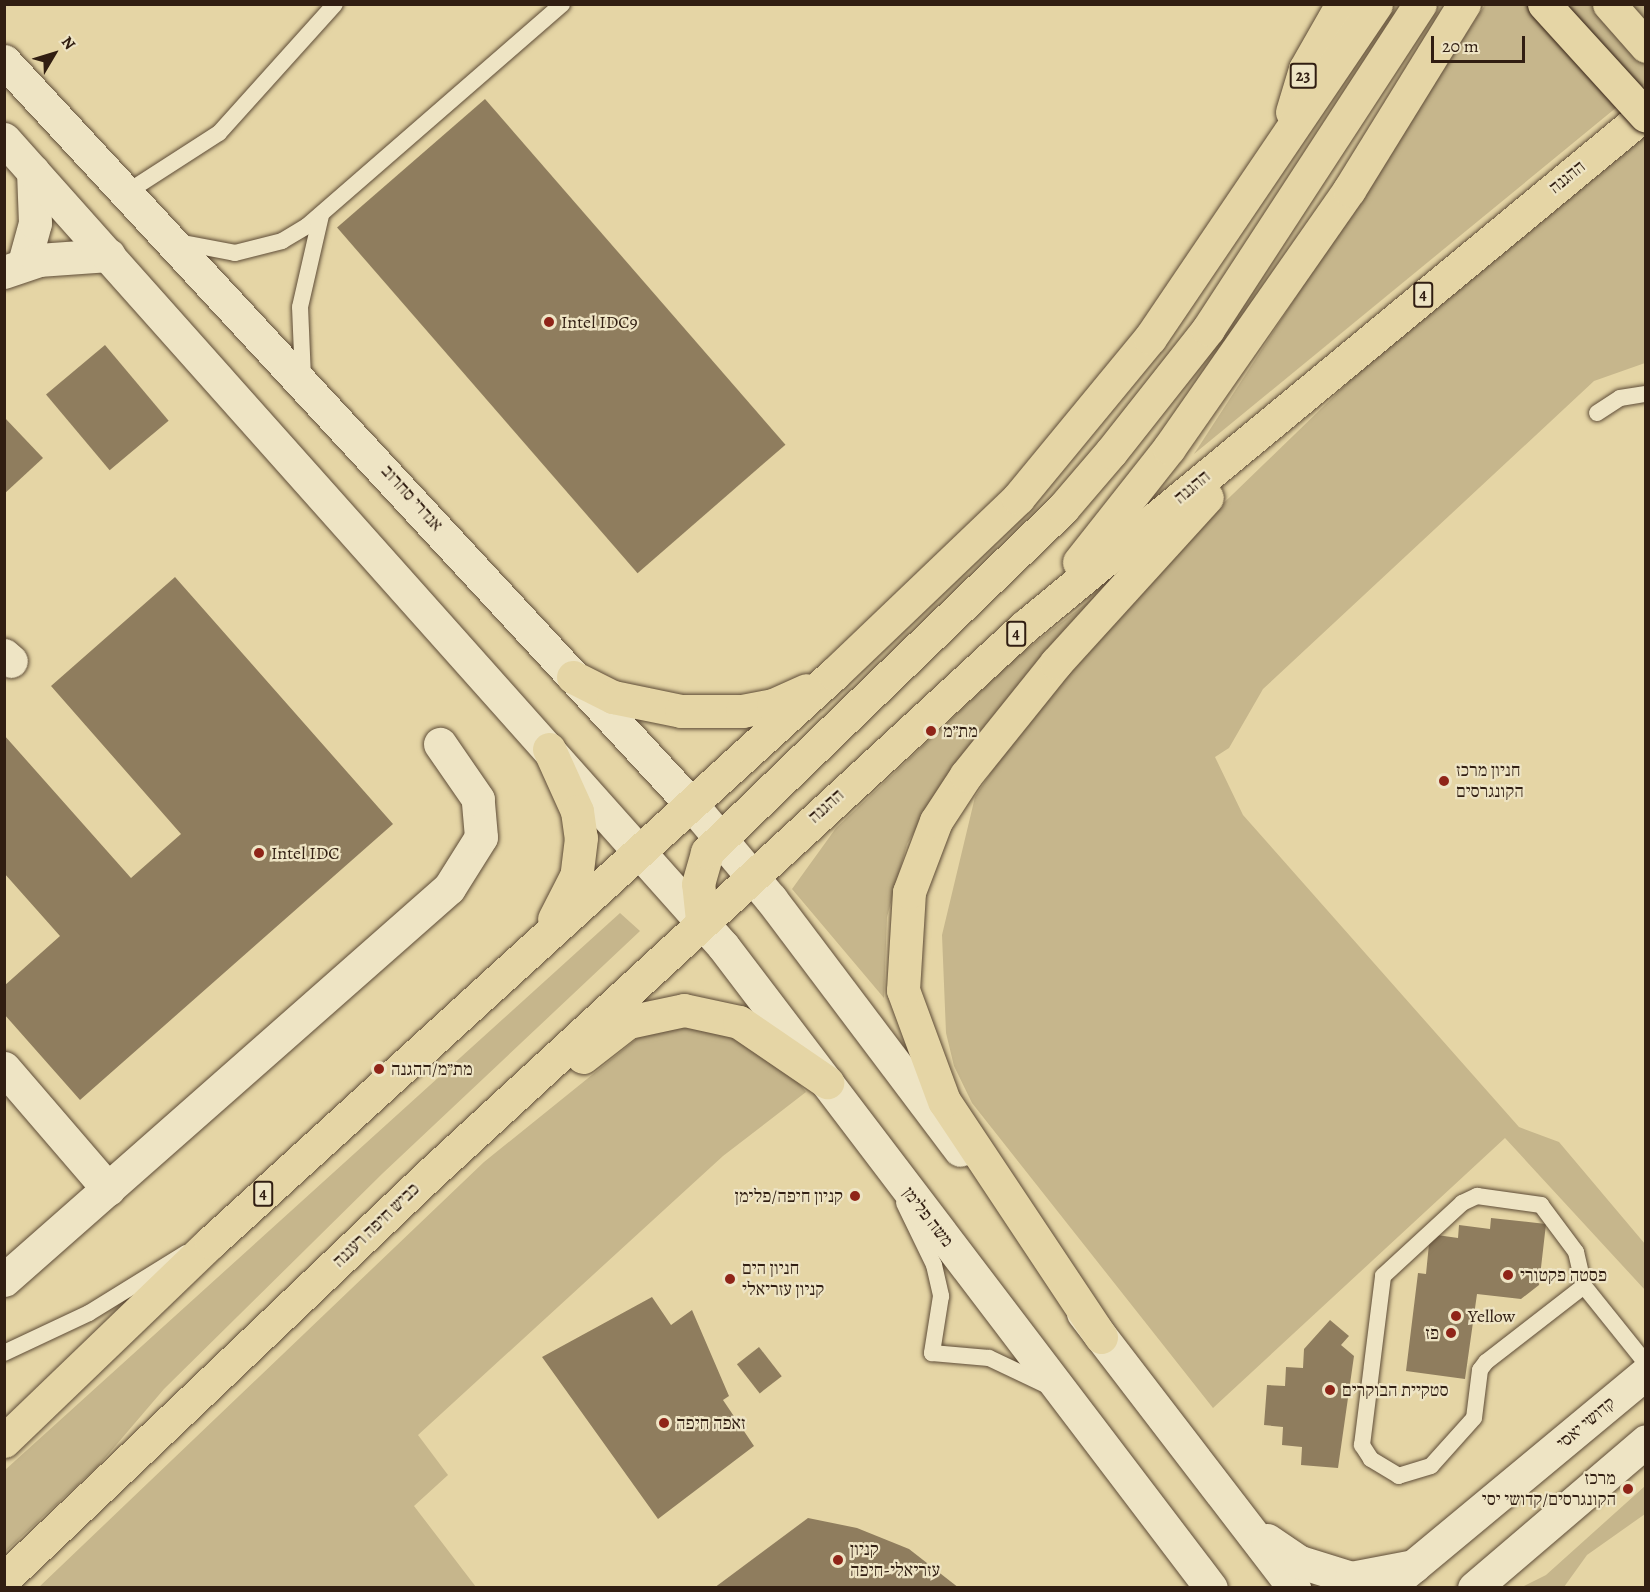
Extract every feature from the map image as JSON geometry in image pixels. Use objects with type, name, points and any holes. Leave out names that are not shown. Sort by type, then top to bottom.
[{"type":"highway","name":"23","points":[[1278,153],[1305,69],[1342,4]]},
{"type":"highway","name":"4","points":[[4,1441],[211,1242],[692,805],[834,674],[1018,498],[1084,421],[1150,338],[1278,153],[1376,4]]},
{"type":"highway","points":[[702,920],[700,869],[719,837],[1063,508],[1111,452],[1214,319],[1420,4]]},
{"type":"highway","points":[[1024,627],[1169,448],[1350,190],[1464,4]]},
{"type":"highway","points":[[1544,4],[1646,114]]},
{"type":"highway","points":[[1609,4],[1646,46]]},
{"type":"highway","name":"ההגנה","points":[[751,874],[1024,627],[1291,404],[1646,114]]},
{"type":"highway","points":[[1101,1337],[944,1101],[918,1039],[903,990],[913,872],[936,821],[966,775],[1056,663],[1291,404]]},
{"type":"highway","points":[[573,677],[637,704],[705,713],[773,705],[834,674]]},
{"type":"highway","points":[[527,954],[565,901],[579,861],[577,811],[549,749]]},
{"type":"highway","name":"כביש חיפה רעננה","points":[[4,1579],[429,1175],[751,874]]},
{"type":"highway","points":[[429,1175],[628,1022],[664,1011],[739,1022],[827,1082]]},
{"type":"street","name":"אנדרי סחרוב","points":[[4,49],[67,128]]},
{"type":"street","name":"אנדרי סחרוב","points":[[4,61],[129,191],[303,379],[692,805],[751,874]]},
{"type":"street","points":[[4,139],[641,850]]},
{"type":"street","points":[[14,268],[35,223],[33,171]]},
{"type":"street","points":[[14,268],[109,255]]},
{"type":"street","points":[[4,1280],[448,888],[481,837],[478,799],[440,744]]},
{"type":"street","name":"משה פלימן","points":[[641,850],[702,920],[1211,1587]]},
{"type":"street","points":[[751,874],[1101,1337],[1255,1533],[1294,1587]]},
{"type":"street","points":[[4,1068],[108,1189]]},
{"type":"street","name":"קדושי יאסי","points":[[1387,1587],[1646,1373]]},
{"type":"street","points":[[1474,1587],[1646,1441]]},
{"type":"street","points":[[1129,1479],[1185,1587]]},
{"type":"street","points":[[1255,1533],[1300,1562],[1351,1578],[1414,1566]]},
{"type":"lane","points":[[129,191],[219,133],[335,4]]},
{"type":"lane","points":[[175,242],[236,253],[282,241],[321,215],[562,4]]},
{"type":"lane","points":[[303,379],[300,307],[321,215]]},
{"type":"lane","points":[[1597,413],[1620,398],[1646,394]]},
{"type":"lane","points":[[888,1166],[934,1265],[941,1296],[932,1353],[989,1358],[1067,1396]]},
{"type":"lane","points":[[1584,1286],[1486,1362],[1480,1370],[1474,1418],[1431,1466],[1398,1476],[1371,1459],[1362,1446],[1383,1276],[1462,1203],[1478,1196],[1541,1205],[1576,1251],[1584,1286],[1646,1363]]},
{"type":"lane","points":[[4,1353],[89,1313],[155,1268],[211,1242]]},
{"type":"shaded area","points":[[1485,5],[1645,5],[1645,84],[1194,454]]},
{"type":"shaded area","points":[[1645,126],[1645,363],[1594,381],[1263,689],[1229,748],[1215,757],[1243,815],[1519,1127],[1559,1142],[1645,1244],[1645,1290],[1505,1138],[1213,1408],[972,1103],[954,1066],[946,1033],[942,935],[975,797],[1014,737],[1201,525],[1393,339]]},
{"type":"shaded area","points":[[1112,583],[944,781],[907,844],[887,917],[884,998],[792,889],[836,828],[1018,656]]},
{"type":"shaded area","points":[[620,913],[640,931],[383,1173],[164,1389],[99,1465],[5,1552],[5,1470]]},
{"type":"shaded area","points":[[694,1019],[780,1060],[806,1092],[723,1156],[418,1435],[448,1475],[414,1506],[476,1587],[38,1588],[484,1162],[639,1037]]},
{"type":"shaded area","points":[[1645,1486],[1645,1514],[1587,1555],[1564,1587],[1522,1587],[1546,1575]]},
{"type":"building","name":"Intel IDC9","points":[[485,99],[785,445],[638,573],[337,228]]},
{"type":"building","points":[[105,345],[169,421],[110,470],[46,394]]},
{"type":"building","points":[[4,417],[43,458],[4,494]]},
{"type":"building","name":"Intel IDC","points":[[175,577],[393,824],[80,1100],[4,1014],[4,986],[60,936],[4,873],[4,735],[131,878],[181,834],[51,686]]},
{"type":"building","points":[[1491,1218],[1546,1224],[1539,1285],[1521,1299],[1477,1294],[1465,1379],[1406,1371],[1418,1273],[1426,1274],[1430,1234],[1458,1238],[1459,1225],[1490,1229]]},
{"type":"building","name":"זאפה חיפה","points":[[652,1297],[671,1325],[692,1310],[729,1396],[723,1400],[754,1446],[658,1519],[542,1357]]},
{"type":"building","points":[[1330,1320],[1349,1336],[1341,1345],[1354,1356],[1338,1468],[1301,1465],[1302,1447],[1282,1445],[1283,1427],[1264,1425],[1267,1385],[1285,1386],[1286,1367],[1303,1368],[1304,1349]]},
{"type":"building","points":[[759,1347],[782,1376],[760,1393],[737,1364]]},
{"type":"building","name":"קניון עזריאלי-חיפה","points":[[808,1518],[857,1528],[909,1549],[959,1588],[714,1588]]},
{"type":"place","name":"Intel IDC9","points":[[549,322]]},
{"type":"place","name":"מת״מ","points":[[931,731]]},
{"type":"place","name":"חניון מרכז הקונגרסים","points":[[1444,781]]},
{"type":"place","name":"Intel IDC","points":[[259,853]]},
{"type":"place","name":"מת״מ/ההגנה","points":[[379,1069]]},
{"type":"place","name":"קניון חיפה/פלימן","points":[[855,1196]]},
{"type":"place","name":"פסטה פקטורי","points":[[1508,1275]]},
{"type":"place","name":"חניון הים קניון עזריאלי","points":[[730,1279]]},
{"type":"place","name":"Yellow","points":[[1456,1316]]},
{"type":"place","name":"פז","points":[[1451,1333]]},
{"type":"place","name":"סטקיית הבוקרים","points":[[1330,1390]]},
{"type":"place","name":"זאפה חיפה","points":[[664,1423]]},
{"type":"place","name":"מרכז הקונגרסים/קדושי יסי","points":[[1628,1489]]},
{"type":"place","name":"קניון עזריאלי-חיפה","points":[[838,1560]]}]
